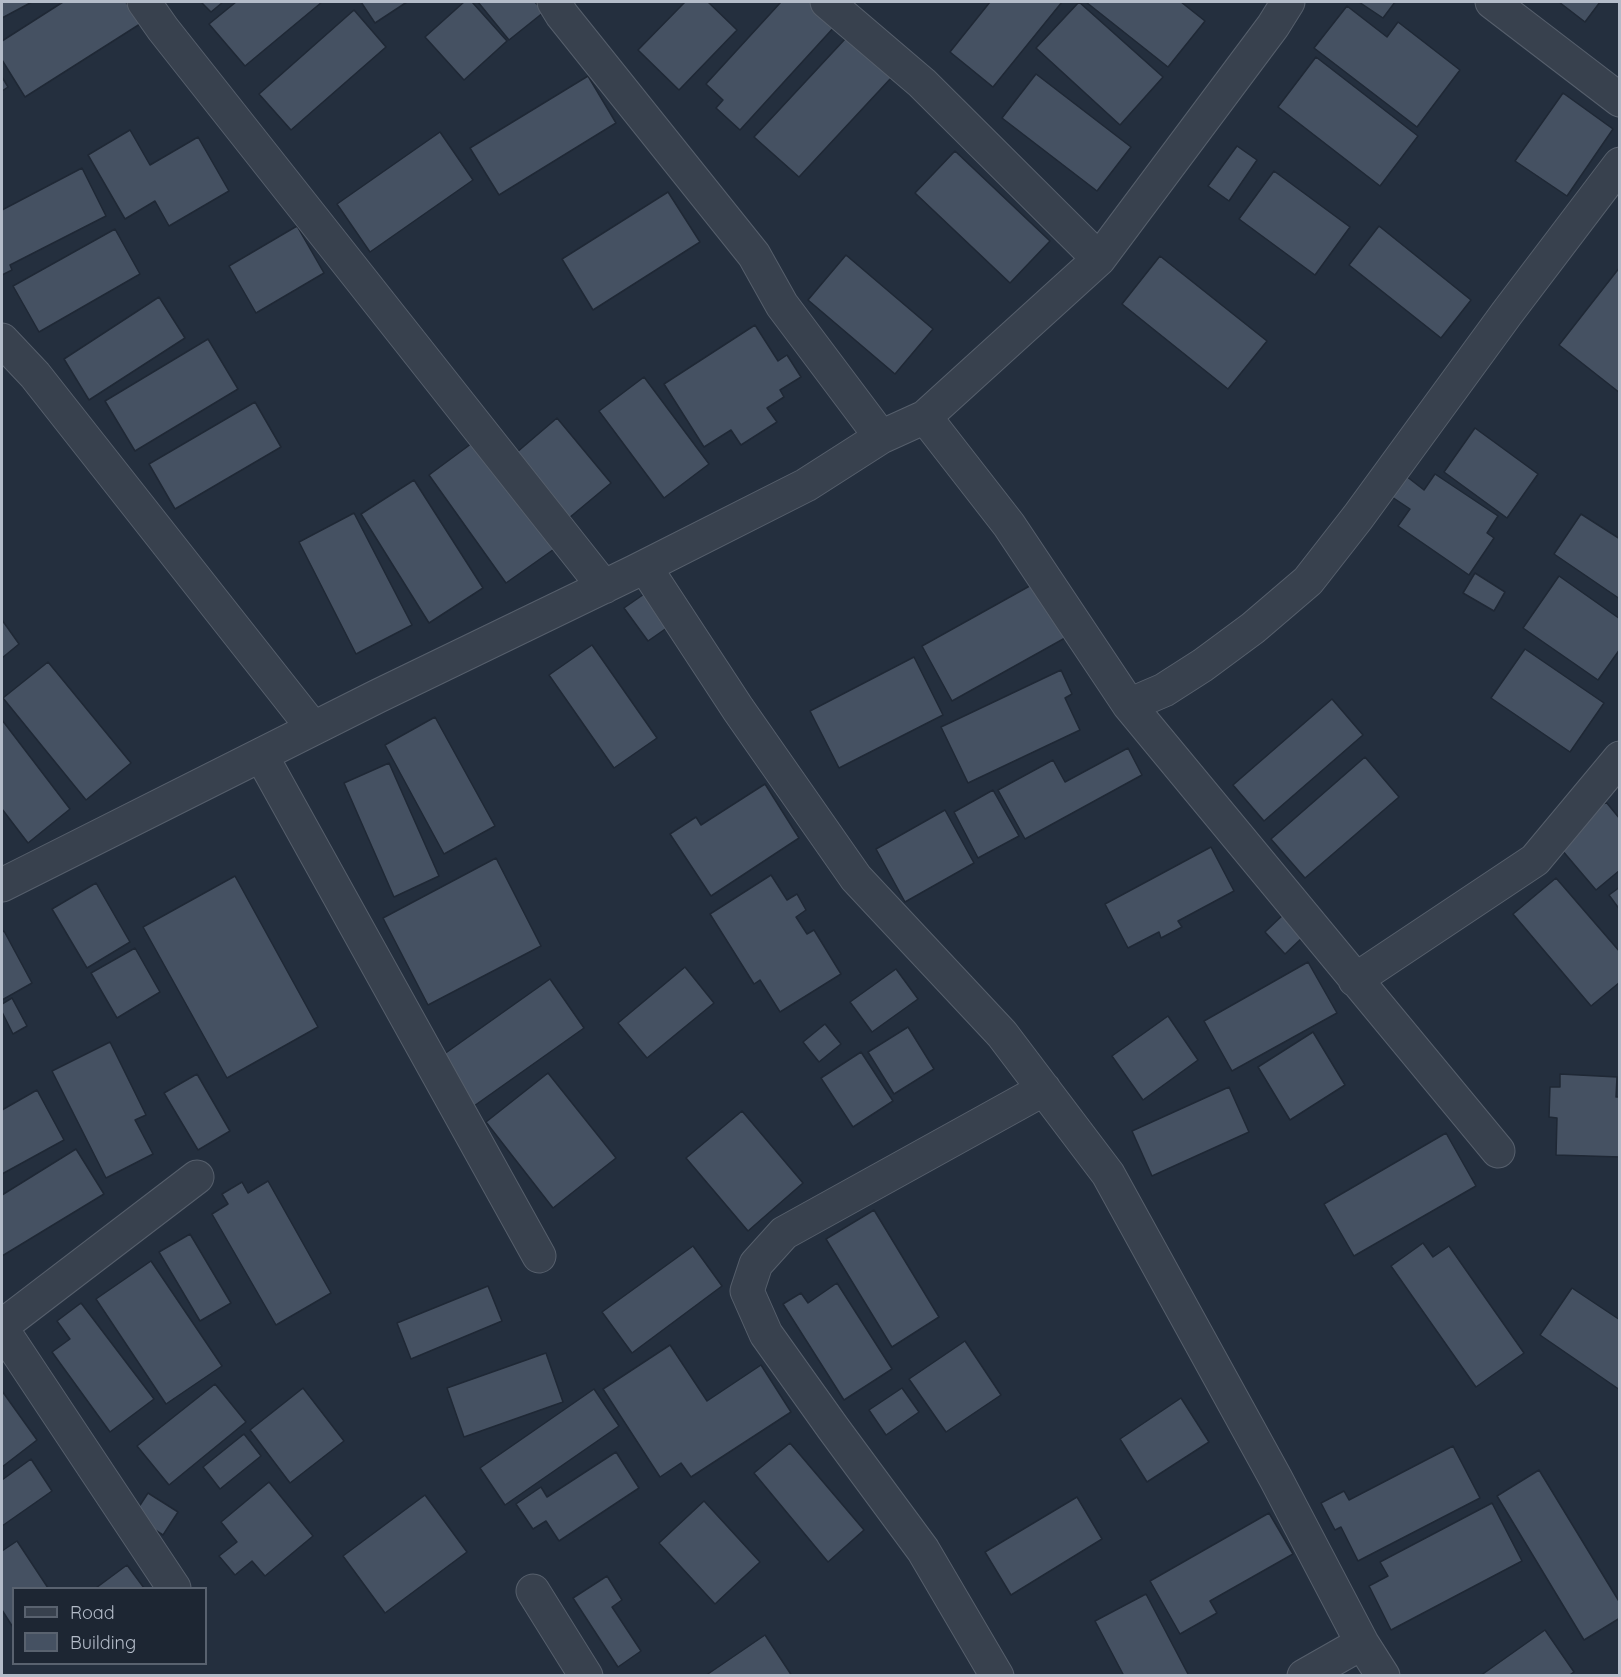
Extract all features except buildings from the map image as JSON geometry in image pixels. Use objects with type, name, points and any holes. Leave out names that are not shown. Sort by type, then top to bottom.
[{"type":"street","points":[[144,2],[604,587]]},
{"type":"street","points":[[554,2],[754,255],[782,305],[881,437]]},
{"type":"street","points":[[827,2],[922,83],[1100,259]]},
{"type":"street","points":[[6,875],[261,755],[645,567],[806,485],[881,437],[925,417],[1100,259],[1273,26],[1288,2]]},
{"type":"street","points":[[1492,2],[1620,100]]},
{"type":"street","points":[[1129,705],[1164,690],[1203,665],[1253,628],[1308,581],[1358,517],[1506,313],[1620,164]]},
{"type":"street","points":[[2,340],[35,375],[314,728]]},
{"type":"street","points":[[925,417],[1009,525],[1129,705],[1498,1152]]},
{"type":"street","points":[[645,567],[738,710],[856,878],[1002,1034],[1108,1174],[1276,1479],[1362,1643],[1383,1676]]},
{"type":"street","points":[[261,755],[538,1256]]},
{"type":"street","points":[[1355,980],[1535,860],[1620,758]]},
{"type":"street","points":[[997,1676],[923,1550],[766,1334],[747,1291],[756,1264],[784,1233],[1044,1089]]},
{"type":"street","points":[[173,1587],[2,1328],[197,1177]]},
{"type":"street","points":[[533,1591],[586,1676]]},
{"type":"street","points":[[1304,1676],[1362,1643]]}]
